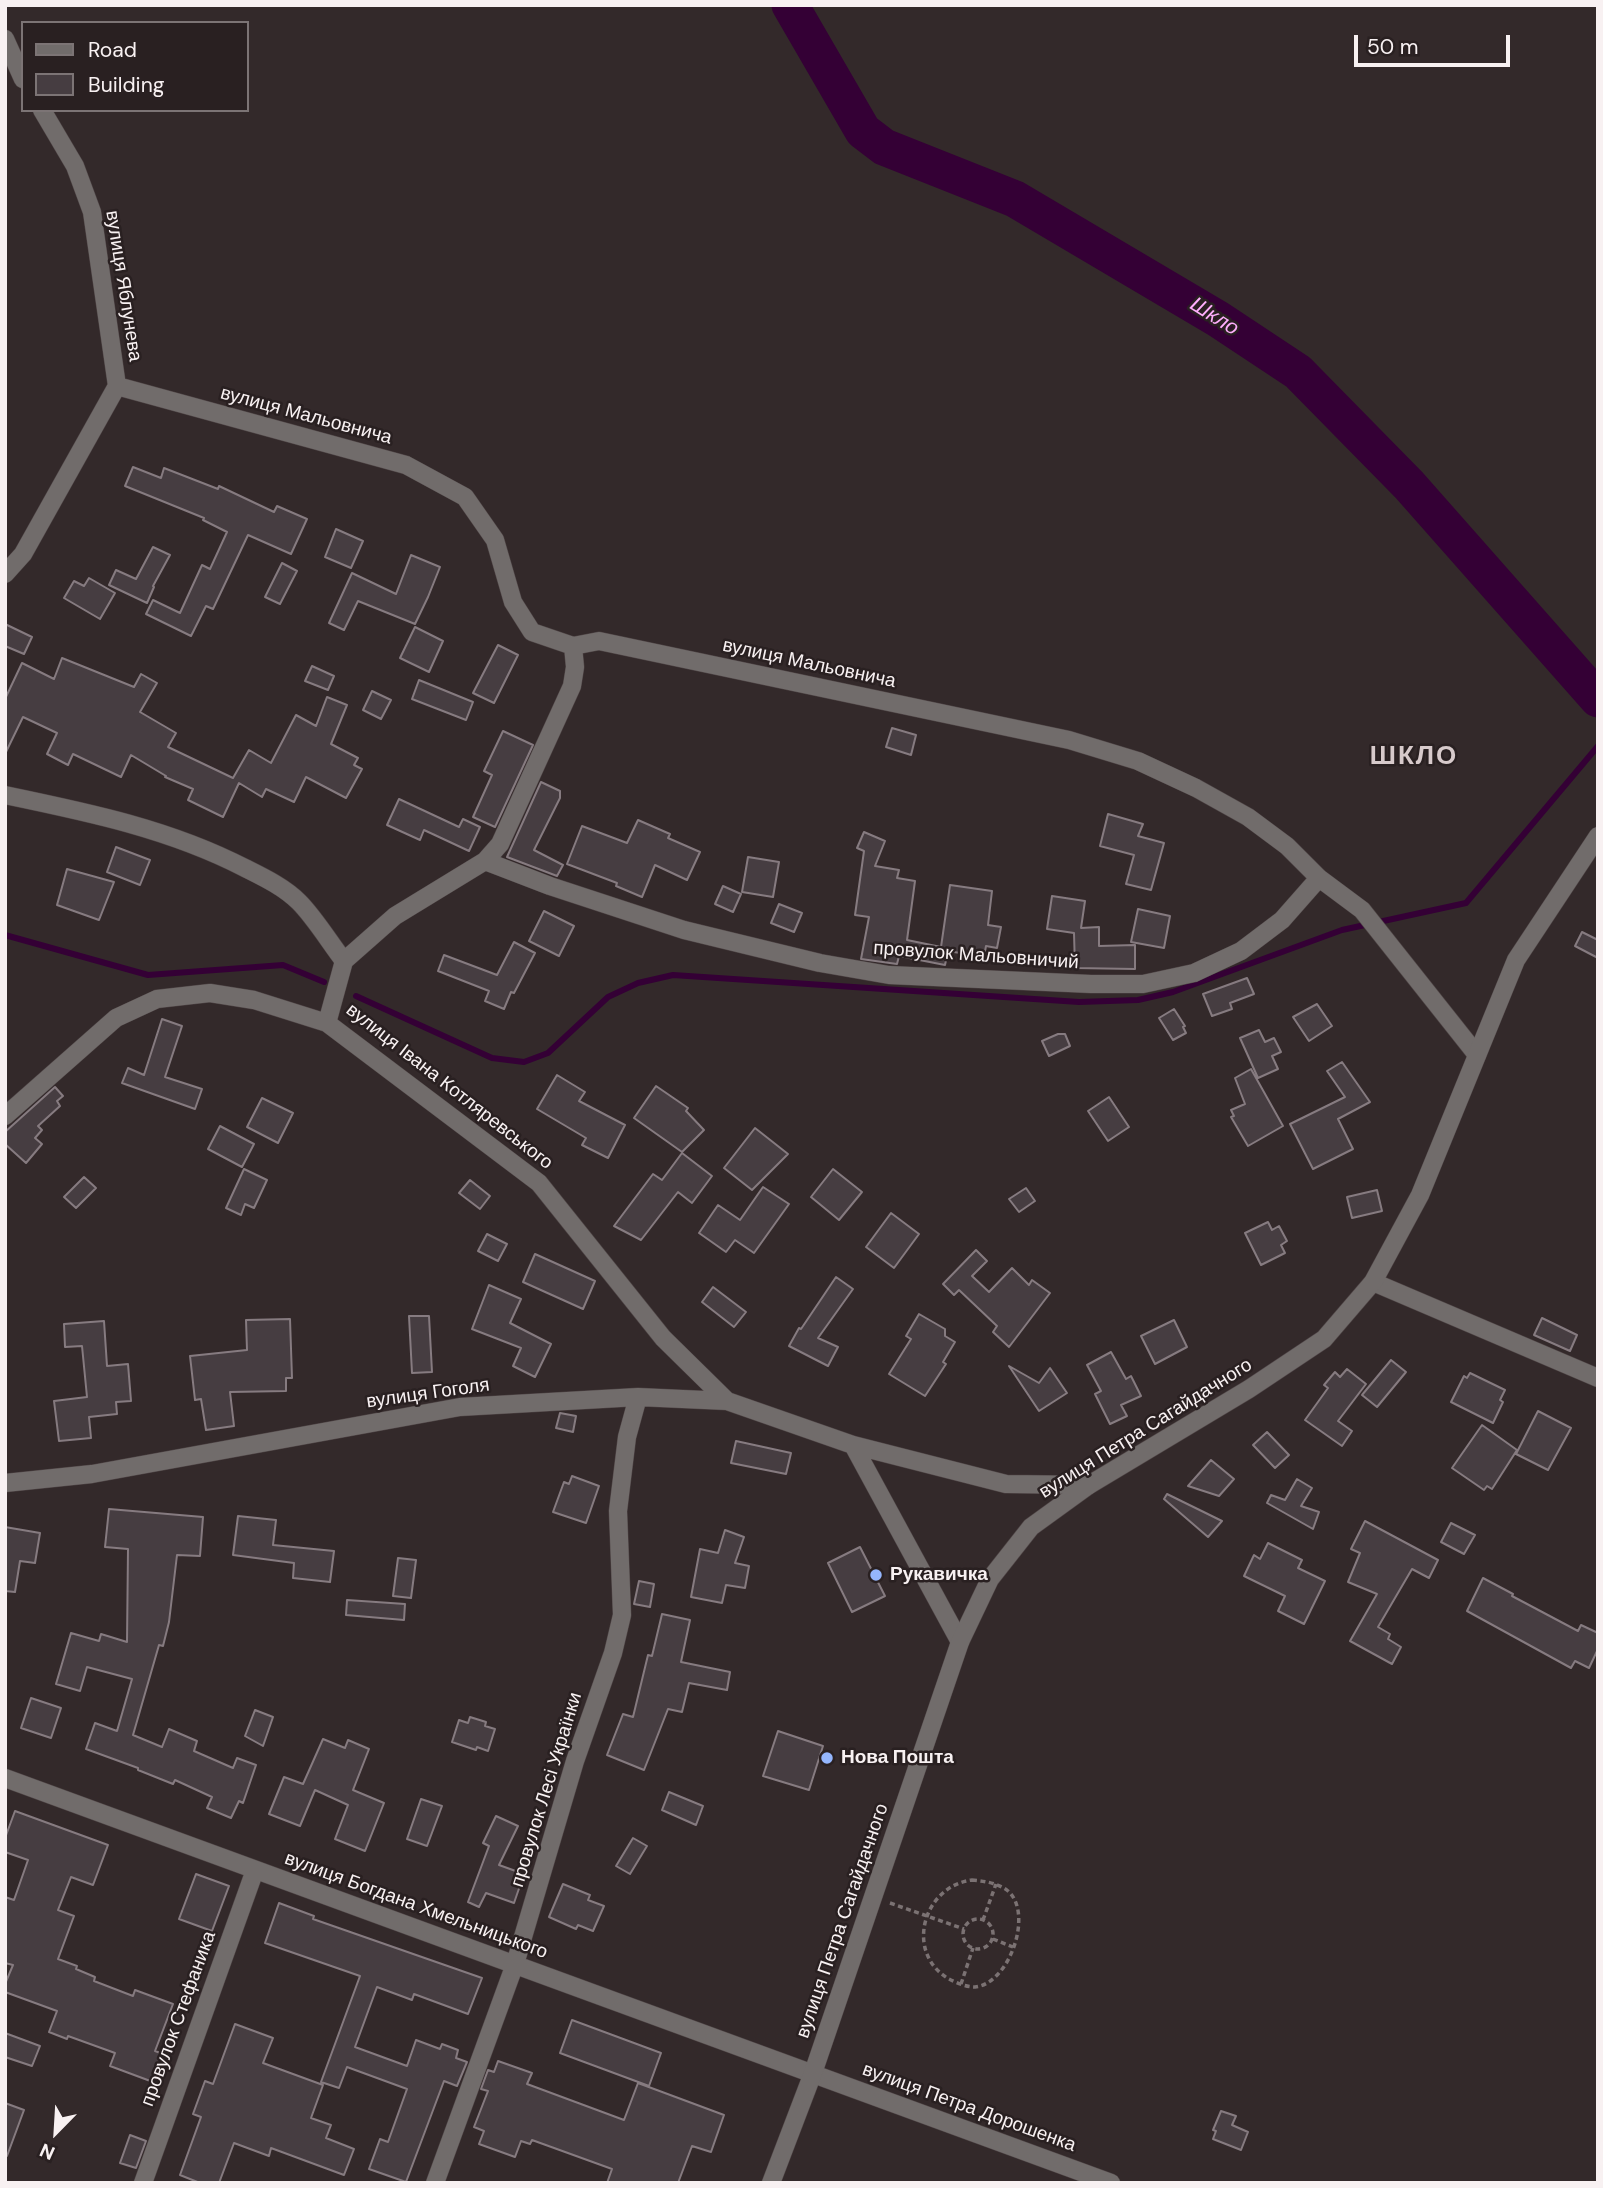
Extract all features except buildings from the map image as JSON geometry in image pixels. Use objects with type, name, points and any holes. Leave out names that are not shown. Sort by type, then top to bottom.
[{"type":"street","points":[[5,39],[21,75]]},
{"type":"street","name":"вулиця Яблунева","points":[[5,574],[23,554],[117,386],[92,212],[75,166],[43,112]]},
{"type":"street","name":"вулиця Мальовнича","points":[[117,386],[406,465],[465,497],[495,540],[513,602],[532,632],[573,646],[599,641],[1069,740],[1138,761],[1196,788],[1248,817],[1287,846],[1319,878],[1362,910],[1477,1055]]},
{"type":"street","points":[[5,795],[93,814],[162,833],[222,856],[269,880],[299,902],[344,961],[395,916],[485,861],[500,844],[566,704],[575,667],[573,646]]},
{"type":"street","name":"вулиця Петра Сагайдачного","points":[[771,2183],[813,2073],[960,1642],[990,1579],[1031,1527],[1089,1485],[1249,1389],[1324,1339],[1373,1283],[1420,1195],[1516,960],[1598,836]]},
{"type":"street","name":"провулок Мальовничий","points":[[485,861],[550,886],[672,926],[820,963],[889,975],[1091,984],[1143,985],[1194,973],[1241,951],[1282,920],[1319,878]]},
{"type":"street","name":"вулиця Івана Котляревського","points":[[344,961],[327,1023],[539,1183],[663,1338],[727,1401]]},
{"type":"street","points":[[5,1116],[116,1018],[157,999],[210,993],[254,1000],[327,1023]]},
{"type":"street","points":[[1373,1283],[1598,1378]]},
{"type":"street","name":"вулиця Гоголя","points":[[5,1483],[92,1474],[460,1407],[638,1397],[727,1401],[853,1445],[1006,1484],[1089,1485]]},
{"type":"street","name":"провулок Лесі Українки","points":[[435,2183],[514,1964],[575,1761],[613,1653],[622,1615],[618,1511],[627,1437],[638,1397]]},
{"type":"street","points":[[853,1445],[960,1642]]},
{"type":"street","name":"вулиця Богдана Хмельницького","points":[[5,1778],[813,2073]]},
{"type":"street","name":"провулок Стефаника","points":[[143,2183],[255,1870]]},
{"type":"street","name":"вулиця Петра Дорошенка","points":[[813,2073],[1066,2175],[1111,2183]]},
{"type":"path","points":[[972,1880],[996,1884],[1008,1891],[1018,1909],[1018,1931],[1007,1962],[993,1979],[975,1987],[961,1984],[940,1972],[926,1953],[923,1936],[927,1916],[936,1899],[957,1884],[972,1880]]},
{"type":"path","points":[[983,1920],[996,1884]]},
{"type":"path","points":[[873,1897],[964,1929]]},
{"type":"path","points":[[983,1920],[992,1928],[992,1939],[985,1948],[973,1948],[965,1941],[964,1929],[972,1921],[983,1920]]},
{"type":"path","points":[[992,1939],[1013,1947]]},
{"type":"path","points":[[961,1984],[973,1948]]},
{"type":"waterway","name":"Шкло","points":[[790,5],[863,131],[884,147],[1015,199],[1218,319],[1298,372],[1409,485],[1598,699]]},
{"type":"waterway","points":[[356,996],[492,1058],[524,1062],[548,1053],[608,997],[638,983],[673,975],[1079,1002],[1138,1000],[1173,992],[1342,930],[1466,903],[1598,746]]},
{"type":"waterway","points":[[5,935],[148,975],[283,965],[324,982]]},
{"type":"place","name":"Рукавичка","points":[[876,1575]]},
{"type":"place","name":"Нова Пошта","points":[[827,1758]]},
{"type":"district","name":"ШКЛО","points":[[1414,757]]}]
